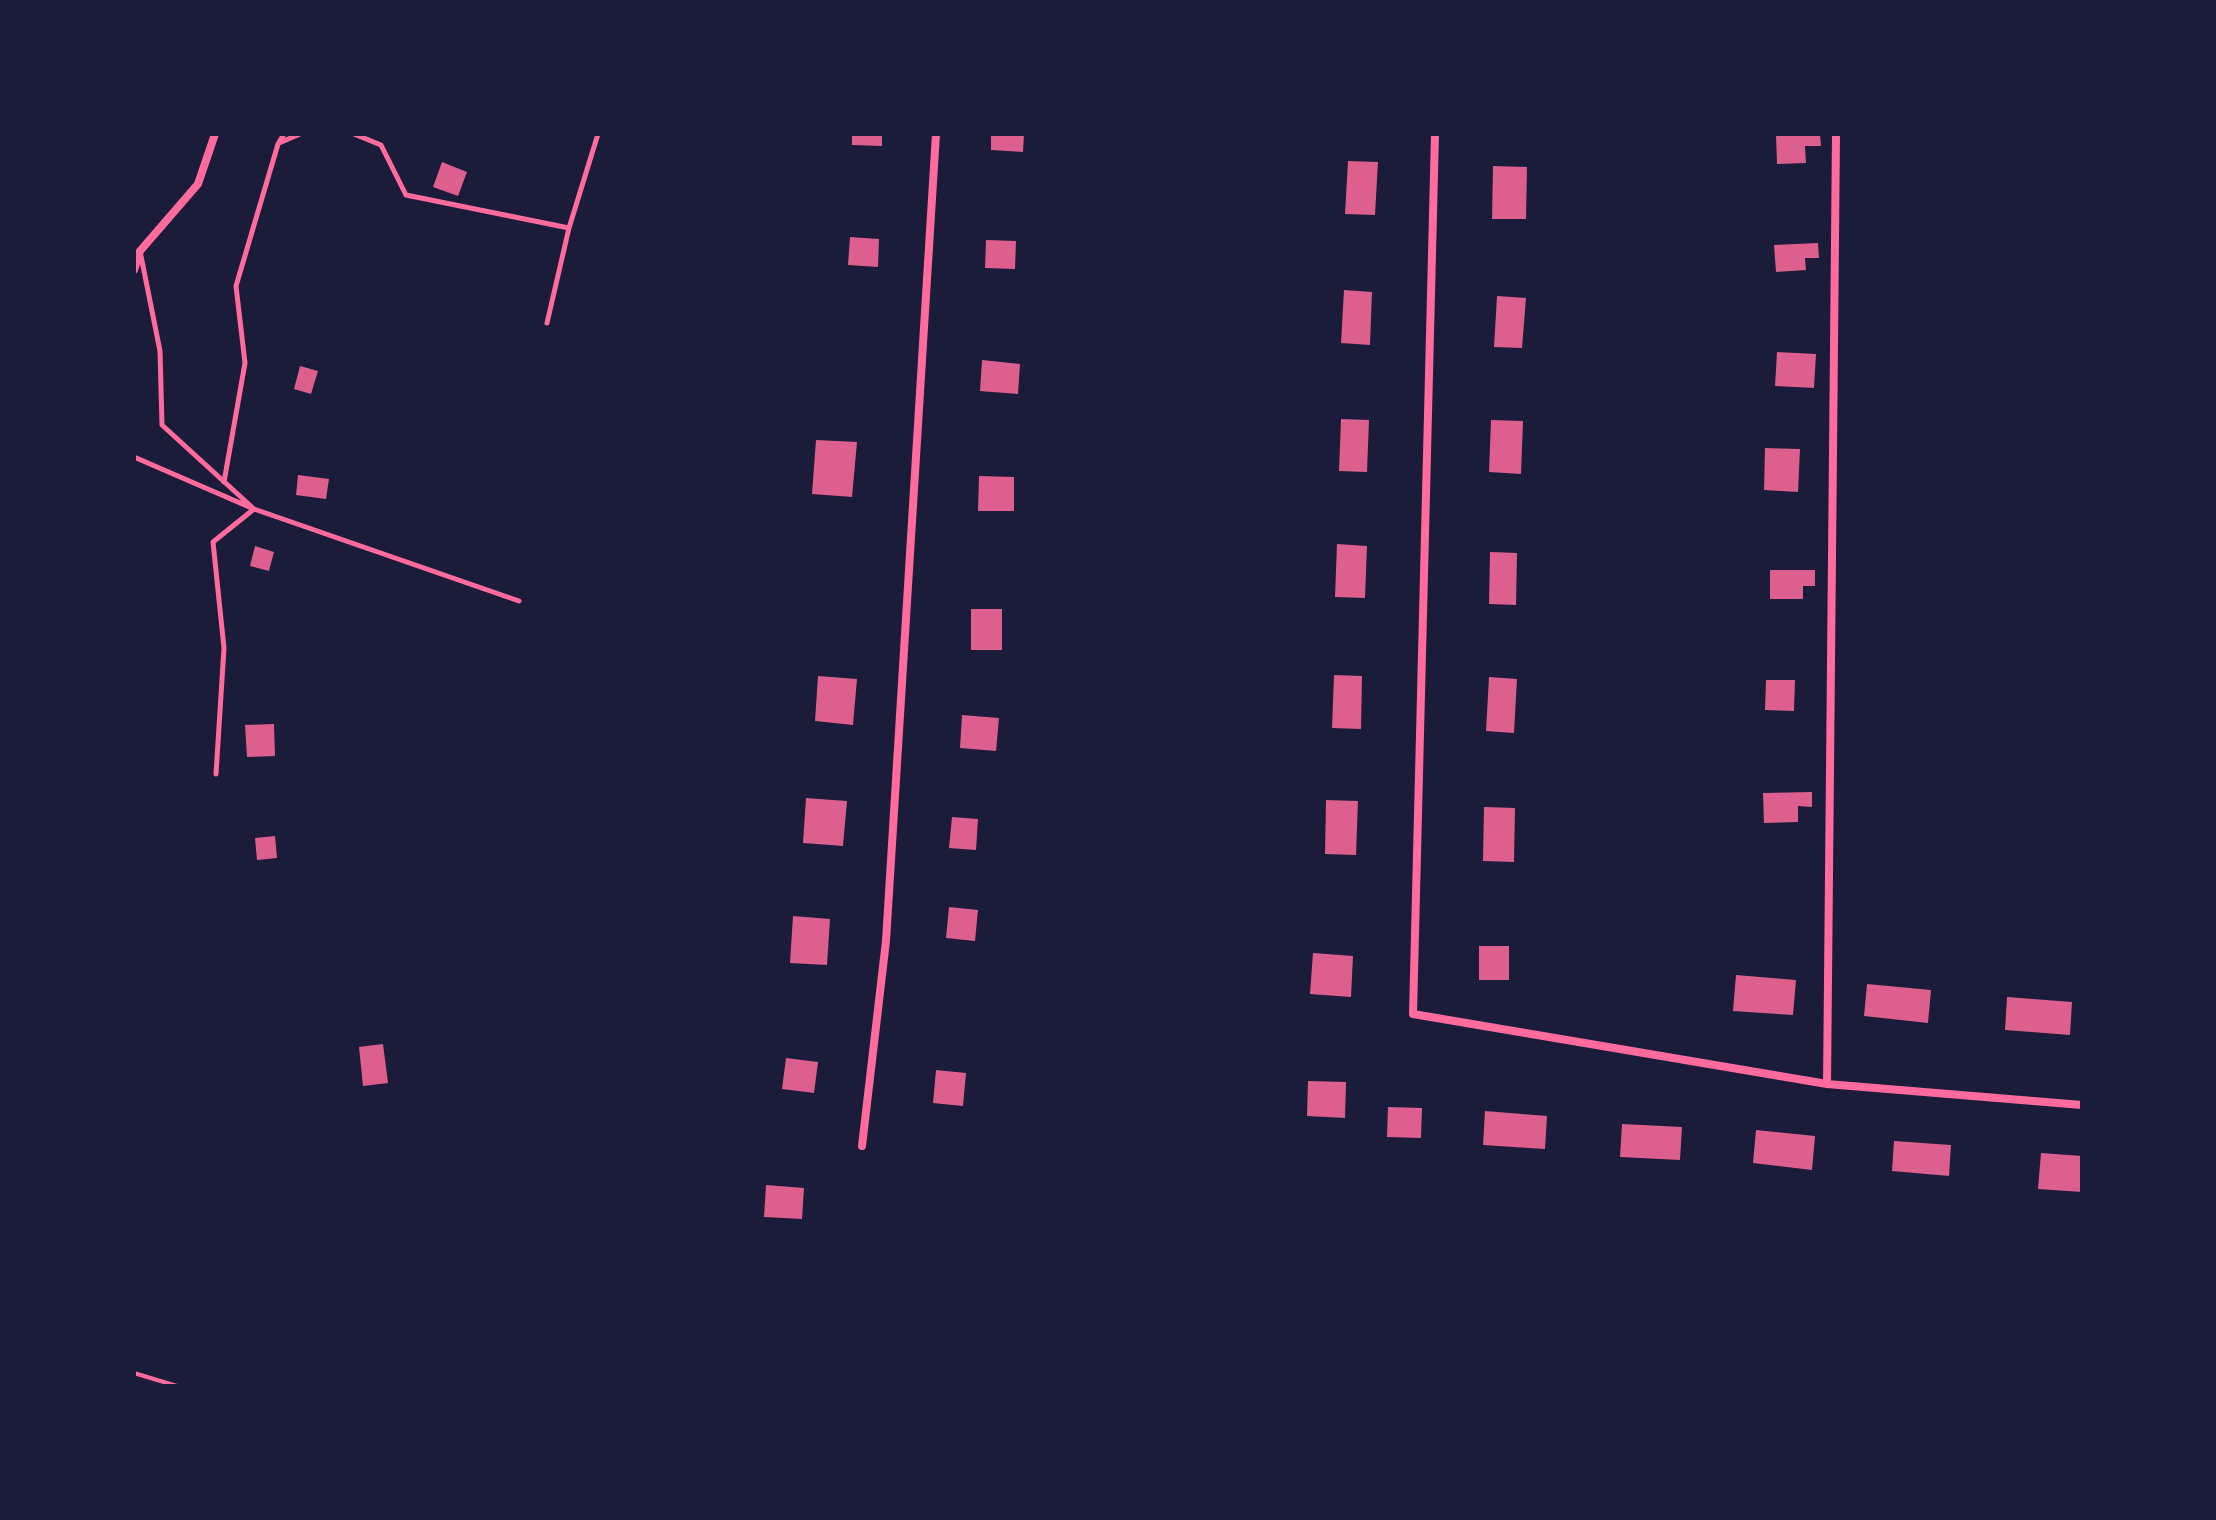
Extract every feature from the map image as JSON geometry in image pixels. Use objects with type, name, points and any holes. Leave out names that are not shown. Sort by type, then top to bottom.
[{"type":"street","points":[[134,270],[140,251],[198,184],[215,134]]},
{"type":"street","points":[[862,1146],[886,941],[936,134]]},
{"type":"street","points":[[1435,134],[1413,1014],[1827,1084],[2082,1105]]},
{"type":"street","points":[[1827,1084],[1836,134]]},
{"type":"lane","points":[[224,482],[245,363],[236,286],[278,144],[284,134]]},
{"type":"lane","points":[[278,144],[300,134]]},
{"type":"lane","points":[[354,134],[381,145],[406,195],[569,228]]},
{"type":"lane","points":[[547,323],[569,228],[598,134]]},
{"type":"lane","points":[[140,251],[160,351],[162,425],[254,509]]},
{"type":"lane","points":[[134,457],[254,509],[519,601]]},
{"type":"lane","points":[[216,774],[224,648],[213,542],[254,509]]},
{"type":"path","points":[[134,1373],[177,1386]]},
{"type":"building","points":[[852,134],[882,134],[882,146],[852,145]]},
{"type":"building","points":[[991,134],[1024,134],[1023,152],[991,150]]},
{"type":"building","points":[[1776,134],[1820,134],[1821,146],[1805,146],[1806,163],[1777,164]]},
{"type":"building","points":[[1348,161],[1378,162],[1375,215],[1345,214]]},
{"type":"building","points":[[442,162],[467,172],[458,196],[433,187]]},
{"type":"building","points":[[1493,166],[1527,167],[1526,219],[1492,219]]},
{"type":"building","points":[[850,237],[879,239],[878,267],[848,265]]},
{"type":"building","points":[[986,240],[1016,241],[1015,269],[985,268]]},
{"type":"building","points":[[1818,243],[1819,258],[1805,258],[1806,270],[1776,272],[1774,245]]},
{"type":"building","points":[[1344,290],[1372,292],[1370,345],[1341,343]]},
{"type":"building","points":[[1497,296],[1526,298],[1522,348],[1494,347]]},
{"type":"building","points":[[1777,352],[1816,354],[1814,388],[1775,386]]},
{"type":"building","points":[[982,360],[1020,364],[1018,394],[980,391]]},
{"type":"building","points":[[300,366],[318,371],[311,394],[294,389]]},
{"type":"building","points":[[1341,419],[1369,420],[1367,472],[1339,471]]},
{"type":"building","points":[[1491,420],[1523,421],[1521,474],[1489,472]]},
{"type":"building","points":[[816,440],[857,442],[852,497],[812,494]]},
{"type":"building","points":[[1765,448],[1800,449],[1798,492],[1764,490]]},
{"type":"building","points":[[298,475],[329,479],[326,499],[296,495]]},
{"type":"building","points":[[979,476],[1014,477],[1014,511],[978,511]]},
{"type":"building","points":[[1337,544],[1367,546],[1365,598],[1335,597]]},
{"type":"building","points":[[255,546],[274,552],[269,571],[250,566]]},
{"type":"building","points":[[1490,552],[1517,553],[1516,605],[1489,604]]},
{"type":"building","points":[[1770,570],[1815,570],[1815,586],[1803,586],[1803,599],[1770,599]]},
{"type":"building","points":[[971,609],[1002,609],[1002,650],[971,650]]},
{"type":"building","points":[[1334,675],[1362,676],[1361,729],[1332,728]]},
{"type":"building","points":[[818,676],[857,679],[853,725],[815,721]]},
{"type":"building","points":[[1489,677],[1517,679],[1514,733],[1486,731]]},
{"type":"building","points":[[1766,680],[1795,680],[1794,711],[1765,710]]},
{"type":"building","points":[[962,715],[999,718],[996,751],[960,748]]},
{"type":"building","points":[[274,724],[275,756],[247,757],[245,725]]},
{"type":"building","points":[[1812,792],[1812,807],[1798,806],[1798,822],[1764,823],[1763,793]]},
{"type":"building","points":[[806,798],[847,801],[843,846],[803,843]]},
{"type":"building","points":[[1326,800],[1358,801],[1356,855],[1325,854]]},
{"type":"building","points":[[1484,807],[1515,808],[1514,862],[1483,861]]},
{"type":"building","points":[[952,817],[978,819],[976,850],[949,848]]},
{"type":"building","points":[[275,836],[277,858],[257,860],[255,838]]},
{"type":"building","points":[[949,907],[978,910],[975,941],[946,938]]},
{"type":"building","points":[[793,916],[830,919],[827,965],[790,963]]},
{"type":"building","points":[[1479,946],[1509,946],[1509,980],[1479,980]]},
{"type":"building","points":[[1313,953],[1353,956],[1351,997],[1310,994]]},
{"type":"building","points":[[1736,975],[1796,980],[1793,1015],[1733,1011]]},
{"type":"building","points":[[1867,984],[1931,990],[1928,1023],[1864,1016]]},
{"type":"building","points":[[2007,997],[2072,1002],[2070,1035],[2005,1030]]},
{"type":"building","points":[[383,1044],[388,1083],[363,1086],[359,1047]]},
{"type":"building","points":[[786,1058],[818,1062],[814,1093],[782,1089]]},
{"type":"building","points":[[936,1070],[966,1073],[963,1106],[933,1103]]},
{"type":"building","points":[[1308,1081],[1346,1082],[1345,1118],[1307,1116]]},
{"type":"building","points":[[1388,1107],[1422,1108],[1421,1138],[1387,1137]]},
{"type":"building","points":[[1485,1111],[1547,1116],[1545,1149],[1483,1145]]},
{"type":"building","points":[[1622,1124],[1682,1127],[1680,1160],[1620,1157]]},
{"type":"building","points":[[1756,1130],[1815,1136],[1812,1170],[1753,1163]]},
{"type":"building","points":[[1894,1141],[1951,1145],[1949,1176],[1892,1171]]},
{"type":"building","points":[[2041,1153],[2082,1156],[2082,1192],[2038,1189]]},
{"type":"building","points":[[766,1185],[804,1188],[802,1219],[764,1217]]}]
